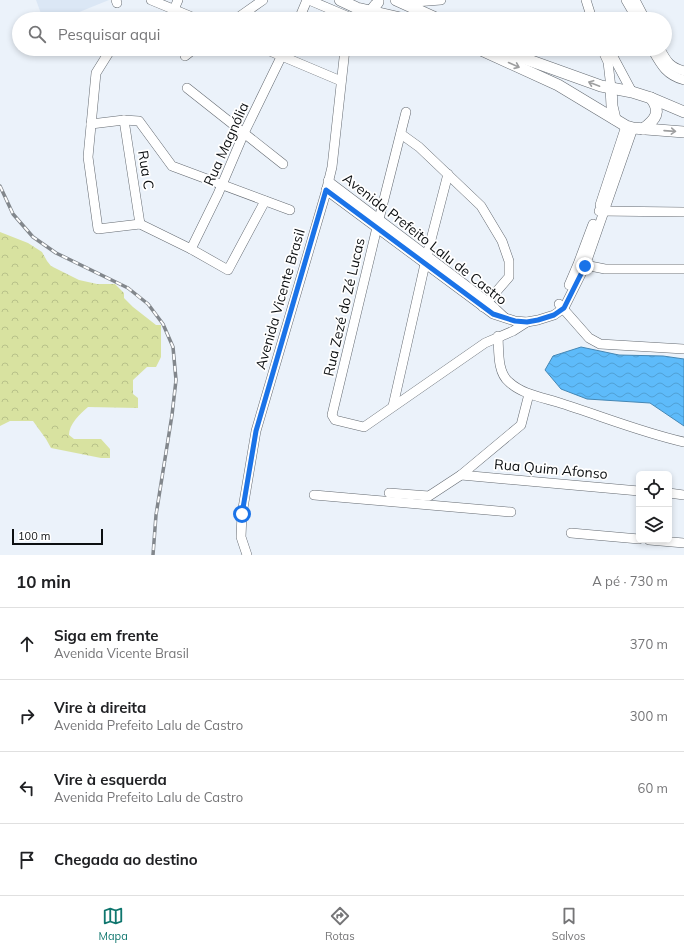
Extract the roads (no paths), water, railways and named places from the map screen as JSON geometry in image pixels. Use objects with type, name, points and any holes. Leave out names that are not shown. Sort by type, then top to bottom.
[{"type":"main road","points":[[371,11],[378,0]]},
{"type":"main road","points":[[347,1],[375,12]]},
{"type":"main road","points":[[371,11],[399,2],[422,12]]},
{"type":"main road","points":[[494,56],[558,85],[615,119],[634,128],[684,132]]},
{"type":"main road","points":[[519,56],[601,86],[632,92],[651,98],[684,112]]},
{"type":"main road","points":[[611,88],[612,106],[615,119]]},
{"type":"main road","points":[[634,128],[651,122],[657,112],[656,104],[651,98]]},
{"type":"street","points":[[151,0],[181,12]]},
{"type":"street","points":[[173,12],[178,0]]},
{"type":"street","points":[[246,12],[263,0]]},
{"type":"street","points":[[302,12],[308,0],[335,12]]},
{"type":"street","points":[[399,2],[441,0]]},
{"type":"street","points":[[586,0],[590,12]]},
{"type":"street","points":[[626,0],[633,12]]},
{"type":"street","points":[[635,0],[641,12]]},
{"type":"street","points":[[347,1],[348,12]]},
{"type":"street","points":[[107,56],[96,73],[88,157],[98,229],[140,224],[191,249],[228,270],[265,201]]},
{"type":"street","name":"Rua Magnólia","points":[[191,249],[222,185],[244,133],[282,56]]},
{"type":"street","points":[[290,56],[341,81]]},
{"type":"street","name":"Avenida Vicente Brasil","points":[[247,555],[241,537],[242,514],[256,431],[332,167],[344,56]]},
{"type":"street","points":[[605,56],[608,62],[611,88]]},
{"type":"street","points":[[613,56],[632,92]]},
{"type":"street","points":[[656,56],[660,64],[669,68],[684,71]]},
{"type":"street","points":[[664,56],[673,77],[684,80]]},
{"type":"street","points":[[187,88],[283,164]]},
{"type":"street","name":"Rua Zezé do Zé Lucas","points":[[394,406],[364,427],[335,420],[332,415],[406,112]]},
{"type":"street","points":[[91,124],[124,120],[139,121],[172,166],[290,210]]},
{"type":"street","name":"Rua C","points":[[124,120],[140,224]]},
{"type":"street","name":"Avenida Prefeito Lalu de Castro","points":[[327,186],[506,319],[527,322],[538,320],[554,315],[561,306],[582,265],[601,211],[634,128]]},
{"type":"street","points":[[401,134],[419,147],[480,206],[502,241],[509,261],[509,277],[486,304]]},
{"type":"street","points":[[394,406],[426,260],[448,174]]},
{"type":"street","points":[[601,211],[684,212]]},
{"type":"street","points":[[582,265],[605,269],[684,269]]},
{"type":"street","points":[[561,306],[589,338],[600,344],[684,349]]},
{"type":"street","points":[[506,319],[504,329],[499,336],[502,373],[509,382],[529,394],[664,438],[684,442]]},
{"type":"street","points":[[394,406],[475,350],[499,336],[514,331],[527,322]]},
{"type":"street","points":[[314,495],[429,500],[521,425],[529,394]]},
{"type":"street","name":"Rua Quim Afonso","points":[[461,475],[636,491]]},
{"type":"street","points":[[389,493],[511,512]]},
{"type":"street","points":[[672,493],[684,495]]},
{"type":"street","points":[[571,534],[636,539]]},
{"type":"street","points":[[672,542],[684,543]]},
{"type":"water","points":[[581,347],[619,355],[663,356],[684,359],[684,426],[650,403],[587,399],[561,389],[545,370],[553,356]]},
{"type":"railway","points":[[0,186],[13,214],[33,237],[56,253],[128,288],[148,304],[163,324],[173,347],[176,380],[156,515],[153,555]]}]
